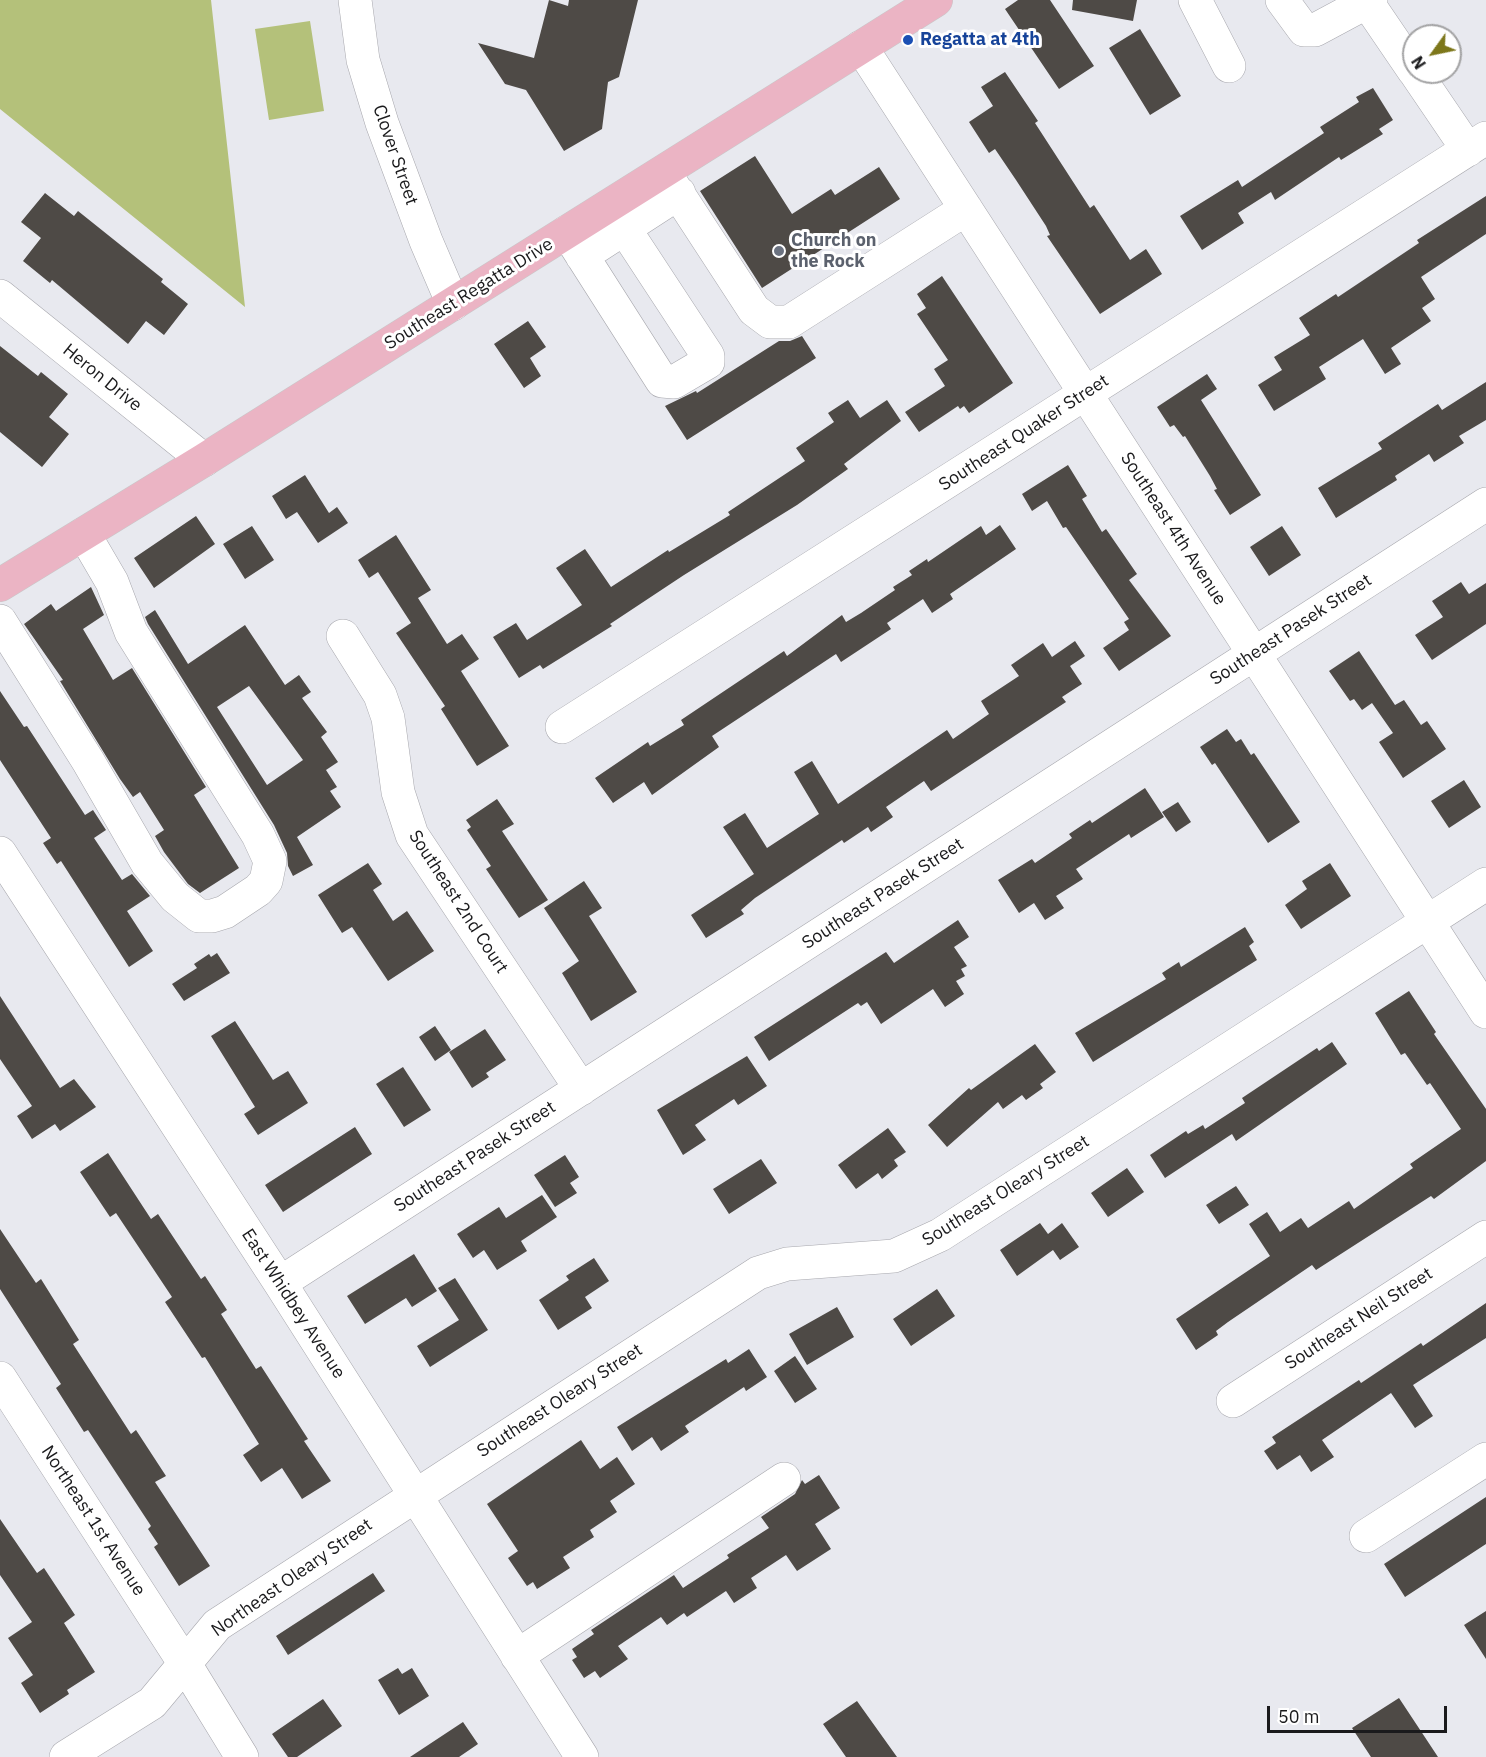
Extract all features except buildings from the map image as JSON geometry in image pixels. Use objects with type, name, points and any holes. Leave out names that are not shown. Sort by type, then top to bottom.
[{"type":"main road","name":"Southeast Regatta Drive","points":[[0,585],[453,304],[574,244],[671,182],[861,46],[936,0]]},
{"type":"street","name":"Clover Street","points":[[355,0],[363,60],[382,123],[426,241],[453,304]]},
{"type":"street","points":[[1195,0],[1229,66]]},
{"type":"street","points":[[1282,0],[1304,30],[1315,30],[1369,1],[1402,52]]},
{"type":"street","name":"Southeast 4th Avenue","points":[[861,46],[1486,1012]]},
{"type":"street","points":[[1425,84],[1477,144]]},
{"type":"street","name":"Southeast Quaker Street","points":[[562,727],[1477,144]]},
{"type":"street","points":[[624,228],[708,356],[708,362],[674,382],[662,381],[574,244],[624,228],[671,182],[754,310],[770,322],[789,322],[966,209]]},
{"type":"street","name":"Heron Drive","points":[[0,296],[204,460]]},
{"type":"street","name":"Southeast Pasek Street","points":[[280,1283],[1486,504]]},
{"type":"street","points":[[0,621],[88,761],[147,862],[175,897],[199,916],[212,916],[225,912],[258,890],[266,881],[270,861],[258,835],[131,632],[112,582],[84,534]]},
{"type":"street","name":"Southeast 2nd Court","points":[[343,636],[380,695],[388,718],[398,792],[412,835],[581,1089]]},
{"type":"street","name":"East Whidbey Avenue","points":[[0,853],[280,1283],[582,1757]]},
{"type":"street","name":"Southeast Oleary Street","points":[[414,1495],[758,1273],[787,1264],[894,1256],[940,1235],[1486,884]]},
{"type":"street","name":"Southeast Neil Street","points":[[1233,1401],[1486,1237]]},
{"type":"street","name":"Northeast 1st Avenue","points":[[0,1378],[185,1664],[242,1757]]},
{"type":"street","points":[[1366,1536],[1486,1459]]},
{"type":"street","points":[[517,1656],[784,1479]]},
{"type":"street","name":"Northeast Oleary Street","points":[[68,1756],[152,1703],[217,1625],[414,1495]]},
{"type":"green space","points":[[0,0],[211,0],[245,307],[0,109]]},
{"type":"green space","points":[[310,21],[324,111],[269,120],[255,29]]},
{"type":"place","name":"Regatta at 4th","points":[[908,40]]},
{"type":"place","name":"Church on the Rock","points":[[779,251]]}]
